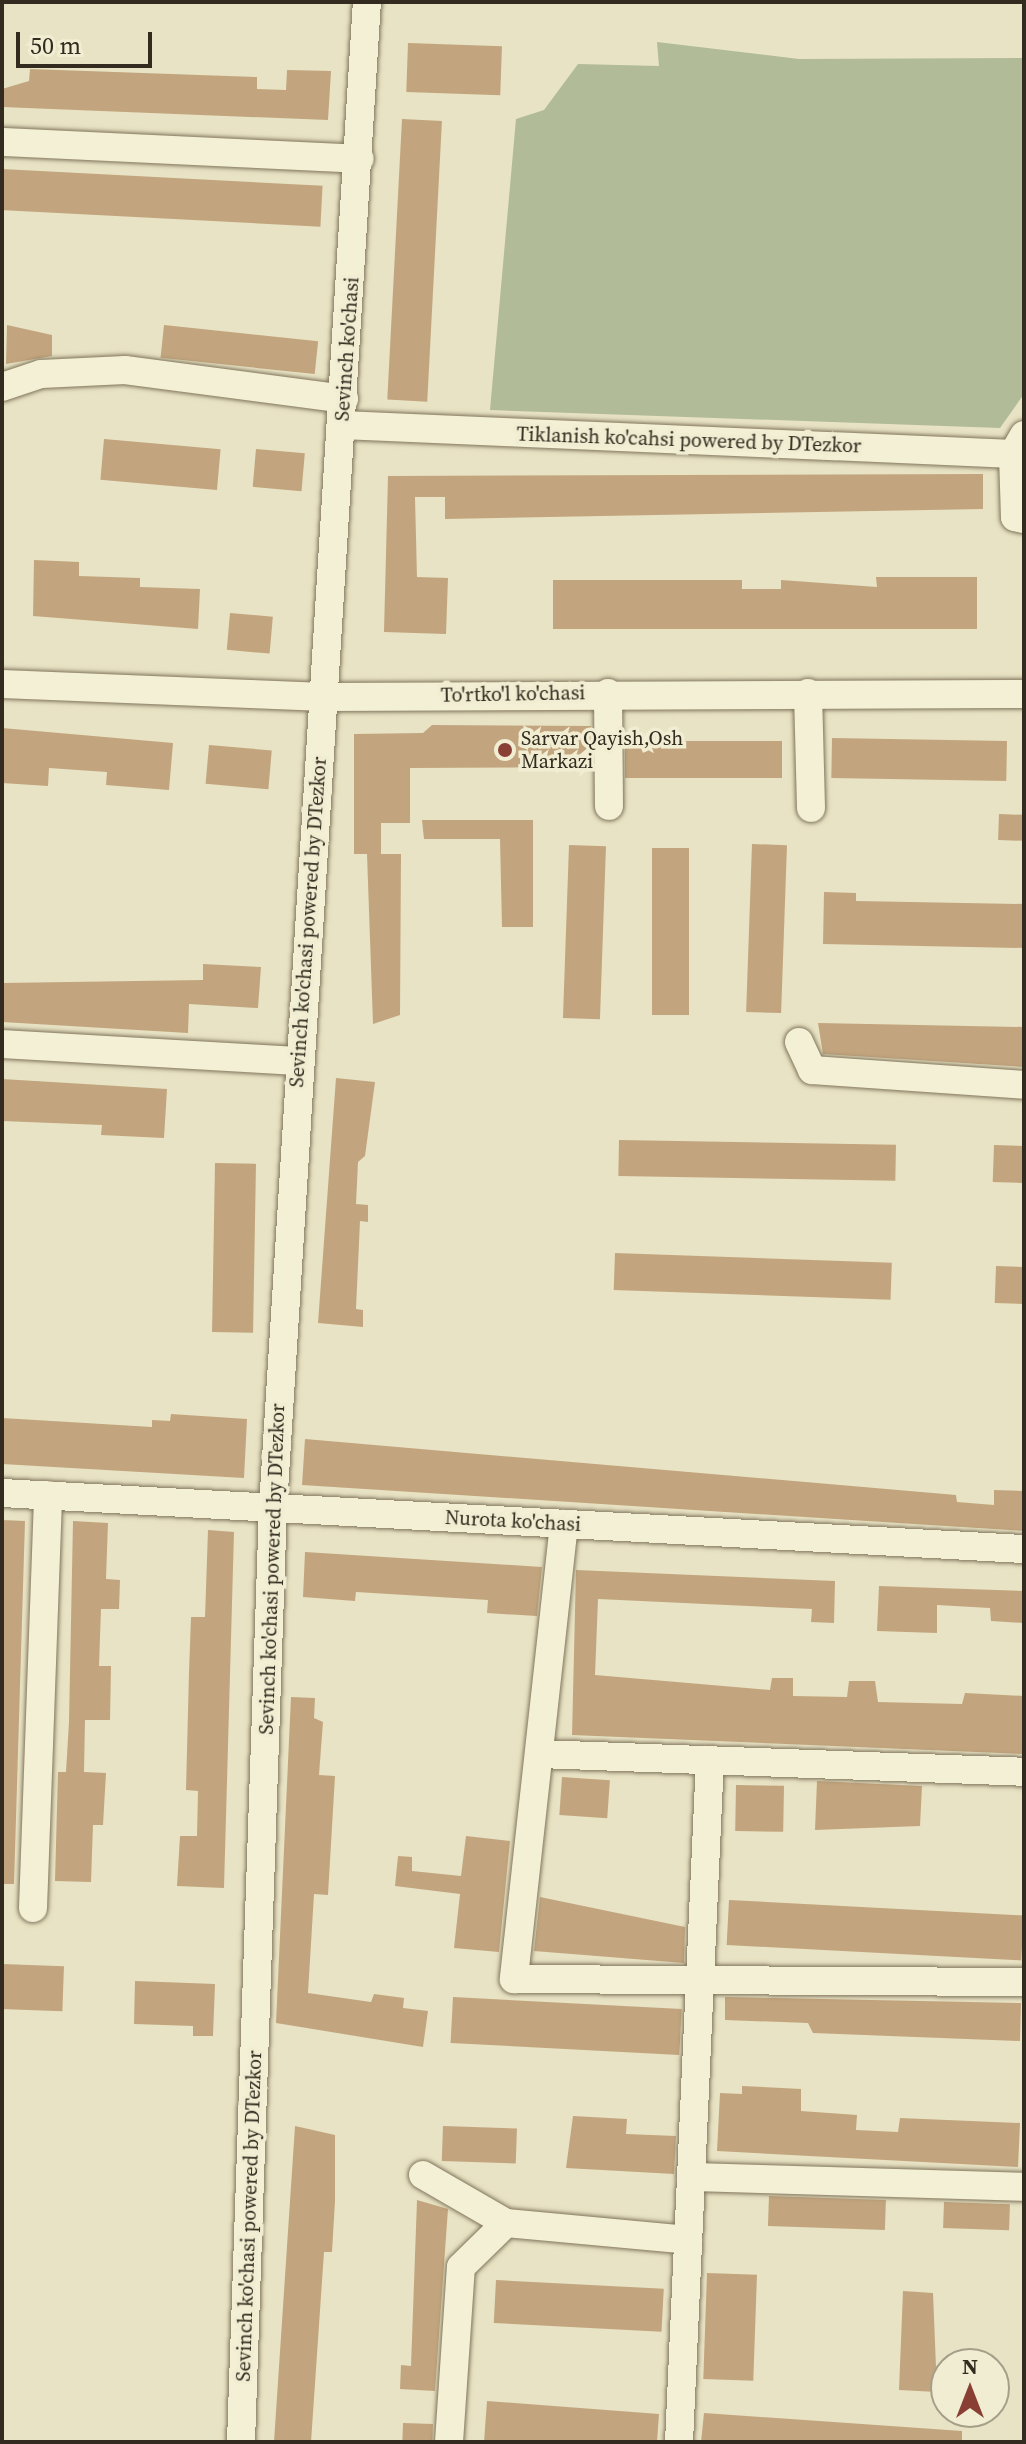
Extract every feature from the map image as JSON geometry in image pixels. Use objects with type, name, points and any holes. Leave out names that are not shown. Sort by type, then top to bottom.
[{"type":"street","name":"Sevinch ko'chasi","points":[[325,697],[360,159],[367,2]]},
{"type":"street","points":[[2,142],[360,159]]},
{"type":"street","name":"Tiklanish ko'cahsi powered by DTezkor","points":[[2,387],[41,374],[125,370],[343,412],[1019,444]]},
{"type":"street","points":[[1019,444],[1015,517],[1024,519]]},
{"type":"street","name":"To'rtko'l ko'chasi","points":[[2,684],[325,697],[608,693],[1024,694]]},
{"type":"street","points":[[608,693],[609,806]]},
{"type":"street","points":[[808,693],[811,808]]},
{"type":"street","name":"Sevinch ko'chasi powered by DTezkor","points":[[241,2442],[273,1507],[297,1061],[325,697]]},
{"type":"street","points":[[799,1042],[812,1070],[1024,1085]]},
{"type":"street","points":[[2,1044],[297,1061]]},
{"type":"street","name":"Nurota ko'chasi","points":[[2,1493],[1024,1549]]},
{"type":"street","points":[[33,1908],[48,1495]]},
{"type":"street","points":[[564,1524],[514,1979],[700,1985],[1024,1982]]},
{"type":"street","points":[[539,1754],[1024,1772]]},
{"type":"street","points":[[679,2442],[710,1760]]},
{"type":"street","points":[[423,2175],[506,2223],[688,2240]]},
{"type":"street","points":[[691,2177],[1024,2187]]},
{"type":"street","points":[[449,2442],[461,2267],[506,2223]]},
{"type":"green space","points":[[657,42],[799,59],[1024,58],[1024,394],[1000,428],[490,410],[516,119],[544,110],[578,64],[659,66]]},
{"type":"building","points":[[408,43],[502,46],[500,95],[406,92]]},
{"type":"building","points":[[30,69],[257,77],[257,89],[286,90],[287,70],[331,71],[328,120],[2,107],[2,89],[29,81]]},
{"type":"building","points":[[402,119],[442,121],[427,402],[387,400]]},
{"type":"building","points":[[2,169],[323,186],[320,227],[2,210]]},
{"type":"building","points":[[7,325],[52,335],[52,356],[6,364]]},
{"type":"building","points":[[164,325],[318,341],[315,374],[161,358]]},
{"type":"building","points":[[104,439],[221,449],[217,490],[100,480]]},
{"type":"building","points":[[256,449],[305,453],[302,491],[253,487]]},
{"type":"building","points":[[983,474],[983,509],[445,519],[445,497],[415,497],[417,577],[448,578],[446,634],[384,632],[388,476]]},
{"type":"building","points":[[34,560],[79,562],[79,576],[140,578],[140,587],[200,589],[198,629],[33,616]]},
{"type":"building","points":[[876,577],[977,577],[977,629],[553,629],[553,580],[742,580],[742,589],[781,589],[781,580],[877,587]]},
{"type":"building","points":[[230,613],[273,617],[270,654],[227,650]]},
{"type":"building","points":[[432,725],[591,726],[591,767],[410,768],[410,823],[381,823],[381,854],[401,854],[400,1015],[373,1024],[367,854],[354,854],[354,734],[423,733]]},
{"type":"building","points":[[2,728],[173,743],[169,790],[106,785],[107,772],[49,768],[48,786],[2,783]]},
{"type":"building","points":[[832,738],[1007,741],[1006,781],[831,778]]},
{"type":"building","points":[[625,741],[782,741],[782,778],[625,778]]},
{"type":"building","points":[[209,745],[272,750],[268,789],[206,784]]},
{"type":"building","points":[[999,814],[1024,815],[1023,841],[998,840]]},
{"type":"building","points":[[422,820],[533,820],[533,927],[502,927],[500,839],[424,839]]},
{"type":"building","points":[[752,844],[787,845],[781,1013],[746,1012]]},
{"type":"building","points":[[569,845],[606,846],[600,1019],[563,1018]]},
{"type":"building","points":[[652,848],[689,848],[689,1015],[652,1015]]},
{"type":"building","points":[[824,892],[856,893],[856,901],[1024,904],[1024,948],[823,944]]},
{"type":"building","points":[[203,964],[261,967],[258,1008],[189,1004],[188,1033],[2,1022],[2,983],[203,980]]},
{"type":"building","points":[[818,1023],[1024,1027],[1024,1067],[823,1054]]},
{"type":"building","points":[[336,1078],[375,1082],[365,1156],[358,1162],[356,1204],[368,1205],[368,1222],[360,1221],[356,1309],[363,1310],[363,1327],[318,1323]]},
{"type":"building","points":[[2,1079],[167,1089],[164,1138],[101,1135],[102,1125],[2,1121]]},
{"type":"building","points":[[619,1140],[896,1145],[895,1181],[618,1176]]},
{"type":"building","points":[[994,1145],[1024,1146],[1023,1183],[993,1182]]},
{"type":"building","points":[[215,1163],[256,1164],[253,1333],[212,1332]]},
{"type":"building","points":[[615,1253],[892,1263],[891,1300],[614,1290]]},
{"type":"building","points":[[996,1266],[1024,1267],[1023,1304],[995,1303]]},
{"type":"building","points":[[171,1414],[247,1419],[244,1478],[2,1464],[2,1418],[152,1427],[152,1420],[170,1421]]},
{"type":"building","points":[[305,1439],[956,1495],[957,1502],[994,1505],[994,1490],[1024,1491],[1024,1531],[302,1485]]},
{"type":"building","points":[[2,1520],[25,1521],[14,1884],[2,1884]]},
{"type":"building","points":[[73,1521],[108,1523],[106,1579],[120,1580],[119,1609],[101,1609],[99,1666],[111,1666],[110,1720],[85,1720],[84,1772],[106,1773],[103,1825],[93,1825],[91,1882],[55,1881],[58,1772],[66,1772],[69,1722]]},
{"type":"building","points":[[208,1530],[234,1532],[224,1888],[177,1886],[180,1836],[197,1836],[198,1791],[186,1790],[189,1672],[191,1617],[205,1617]]},
{"type":"building","points":[[305,1552],[542,1567],[537,1616],[487,1613],[488,1600],[356,1592],[355,1601],[303,1597]]},
{"type":"building","points":[[576,1570],[835,1581],[834,1623],[811,1622],[812,1609],[598,1599],[595,1675],[770,1690],[772,1678],[793,1678],[793,1696],[847,1697],[849,1681],[875,1681],[878,1702],[962,1704],[965,1693],[1024,1696],[1024,1754],[572,1735]]},
{"type":"building","points":[[879,1586],[1024,1591],[1024,1623],[991,1621],[990,1608],[937,1605],[937,1633],[877,1631]]},
{"type":"building","points":[[291,1697],[315,1698],[314,1718],[323,1722],[319,1775],[335,1776],[328,1895],[314,1894],[308,1993],[371,2002],[374,1994],[404,1998],[403,2008],[428,2011],[423,2047],[276,2023]]},
{"type":"building","points":[[562,1777],[610,1780],[607,1818],[559,1815]]},
{"type":"building","points":[[817,1781],[922,1786],[920,1826],[815,1830]]},
{"type":"building","points":[[736,1785],[784,1786],[783,1832],[735,1831]]},
{"type":"building","points":[[466,1836],[510,1841],[499,1952],[454,1948],[460,1894],[395,1886],[398,1856],[412,1857],[412,1871],[461,1876]]},
{"type":"building","points":[[540,1897],[685,1927],[684,1963],[534,1951]]},
{"type":"building","points":[[729,1900],[1024,1915],[1021,1960],[727,1945]]},
{"type":"building","points":[[2,1964],[64,1966],[62,2011],[2,2009]]},
{"type":"building","points":[[135,1981],[215,1984],[213,2036],[193,2036],[193,2026],[134,2024]]},
{"type":"building","points":[[453,1997],[682,2009],[679,2055],[451,2043]]},
{"type":"building","points":[[725,1997],[1021,2003],[1020,2041],[813,2033],[808,2023],[725,2020]]},
{"type":"building","points":[[742,2086],[801,2089],[801,2111],[857,2115],[856,2130],[898,2132],[900,2118],[1020,2123],[1018,2167],[717,2151],[720,2093],[742,2094]]},
{"type":"building","points":[[573,2116],[627,2119],[626,2134],[676,2136],[674,2174],[566,2168]]},
{"type":"building","points":[[295,2126],[335,2135],[332,2252],[324,2252],[311,2442],[274,2442]]},
{"type":"building","points":[[443,2126],[517,2129],[516,2164],[442,2161]]},
{"type":"building","points":[[769,2196],[886,2200],[885,2230],[768,2226]]},
{"type":"building","points":[[417,2200],[448,2209],[435,2391],[400,2389],[401,2365],[411,2366]]},
{"type":"building","points":[[944,2202],[1010,2204],[1009,2230],[943,2228]]},
{"type":"building","points":[[707,2273],[757,2275],[753,2381],[703,2379]]},
{"type":"building","points":[[496,2280],[664,2289],[662,2332],[494,2323]]},
{"type":"building","points":[[903,2291],[933,2293],[935,2348],[930,2348],[930,2392],[899,2390]]},
{"type":"building","points":[[487,2401],[659,2414],[657,2442],[484,2442]]},
{"type":"building","points":[[704,2413],[962,2431],[962,2442],[701,2442]]},
{"type":"building","points":[[403,2423],[433,2424],[432,2442],[402,2442]]},
{"type":"place","name":"Sarvar Qayish,Osh Markazi","points":[[505,750]]}]
